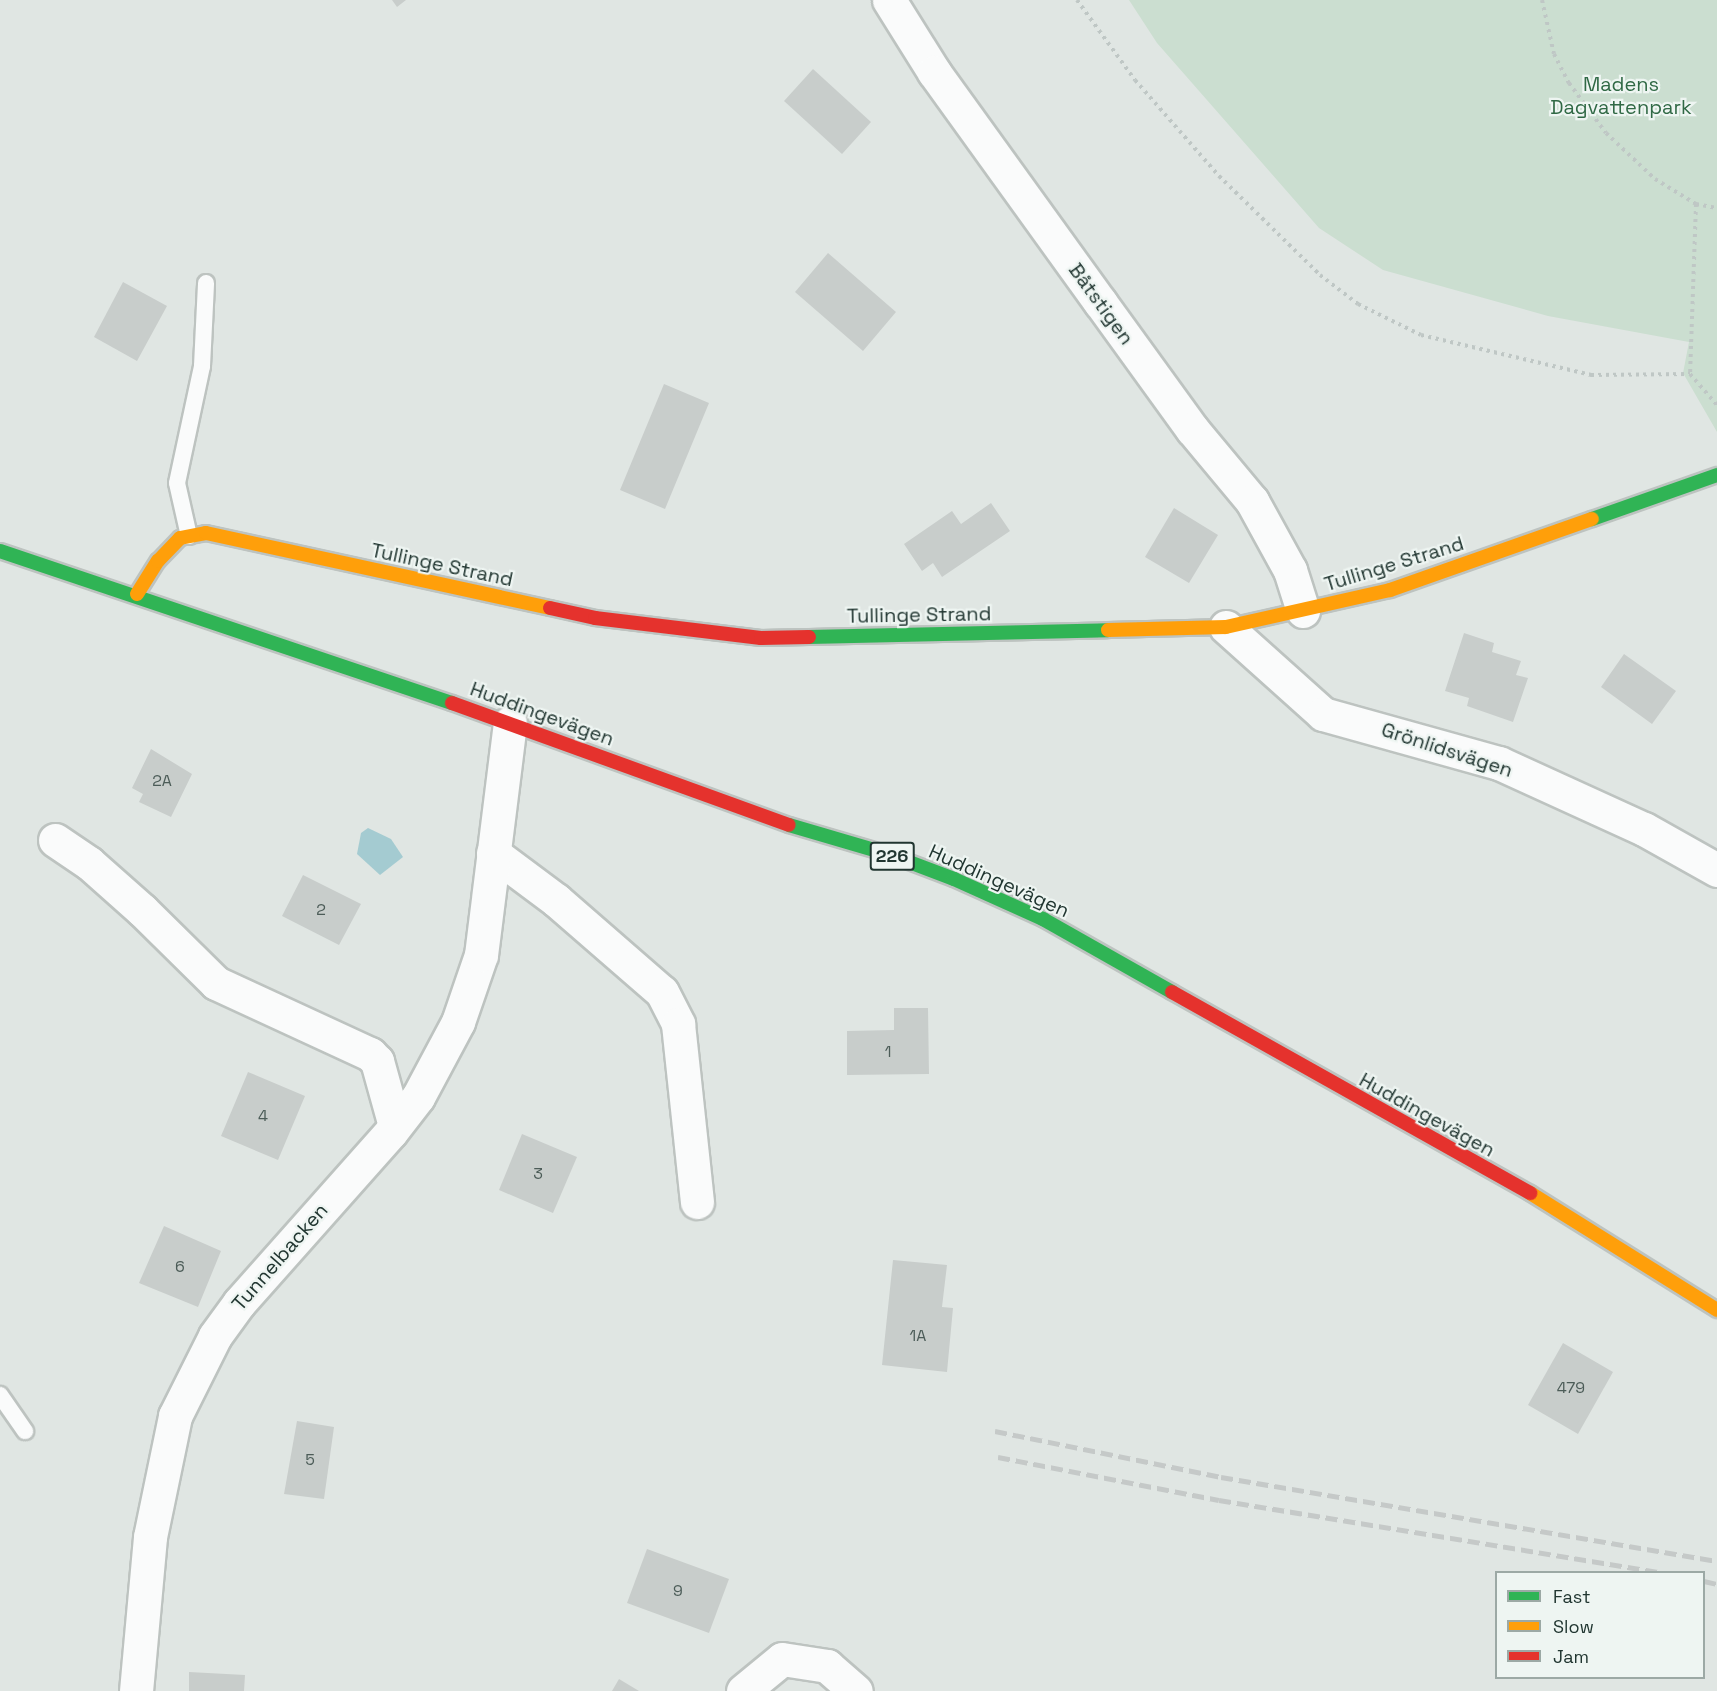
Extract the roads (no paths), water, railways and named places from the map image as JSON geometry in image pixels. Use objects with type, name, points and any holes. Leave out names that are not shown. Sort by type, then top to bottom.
[{"type":"main road","name":"Tullinge Strand","points":[[189,536],[206,533],[595,618],[761,638],[1226,627],[1390,590],[1717,475]]},
{"type":"main road","points":[[136,594],[158,561],[180,537],[189,536]]},
{"type":"main road","name":"Huddingevägen","points":[[0,551],[136,594],[510,723],[793,827],[888,854],[1043,919],[1550,1204],[1717,1310]]},
{"type":"street","name":"Båtstigen","points":[[889,0],[934,72],[1192,429],[1252,501],[1290,570],[1303,610]]},
{"type":"street","name":"Grönlidsvägen","points":[[1226,627],[1323,714],[1499,763],[1644,830],[1717,870]]},
{"type":"street","name":"Tunnelbacken","points":[[136,1691],[150,1537],[175,1416],[215,1336],[239,1303],[418,1097],[472,987],[481,954],[510,723]]},
{"type":"street","points":[[55,840],[89,863],[142,910],[216,983],[370,1054],[377,1061],[394,1126]]},
{"type":"street","points":[[493,853],[556,900],[662,992],[678,1024],[697,1202]]},
{"type":"street","points":[[743,1691],[782,1659],[827,1666],[856,1691]]},
{"type":"lane","points":[[189,536],[177,483],[202,366],[206,283]]},
{"type":"lane","points":[[0,1395],[25,1431]]},
{"type":"water","points":[[368,828],[391,839],[403,857],[380,875],[357,854],[361,833]]},
{"type":"railway","points":[[995,1431],[1221,1477],[1717,1561]]},
{"type":"railway","points":[[998,1457],[1219,1500],[1652,1571]]},
{"type":"railway","points":[[1705,1581],[1717,1584]]},
{"type":"park label","name":"Madens Dagvattenpark","points":[[1621,96]]}]
